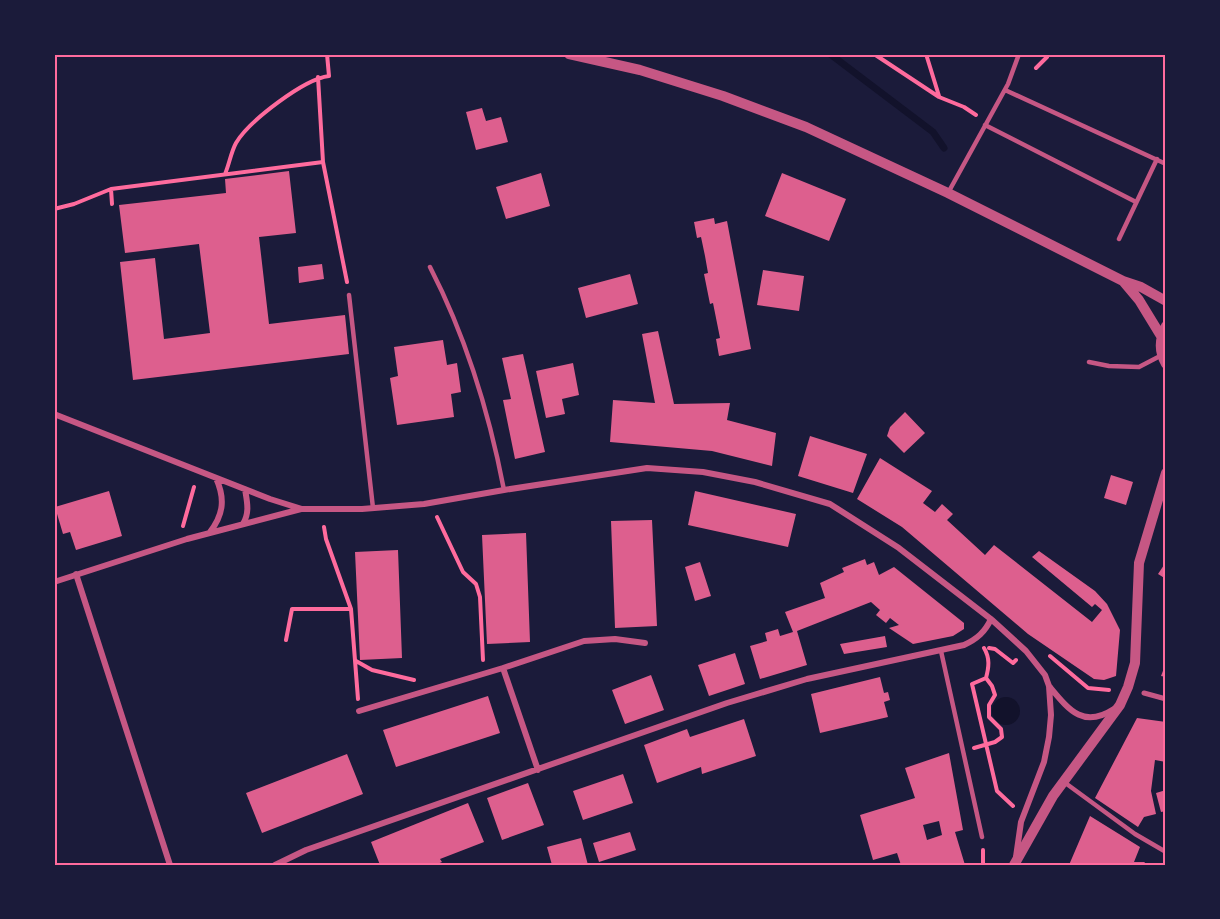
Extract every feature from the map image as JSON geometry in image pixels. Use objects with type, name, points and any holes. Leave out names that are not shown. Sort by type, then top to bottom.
[{"type":"street","points":[[569,54],[640,69],[723,96],[806,127],[948,193],[1166,301]]},
{"type":"street","points":[[1123,281],[1163,331],[1164,360]]},
{"type":"street","points":[[54,414],[216,478],[302,509]]},
{"type":"street","points":[[54,582],[210,532],[302,509],[373,508],[424,504],[647,468],[703,472],[755,482],[830,504],[899,548],[991,619],[1038,664],[1049,686],[1072,711],[1081,716],[1093,718],[1106,714],[1120,705]]},
{"type":"street","points":[[1015,864],[1063,781],[1120,705],[1128,687],[1135,663],[1139,562],[1166,473]]},
{"type":"street","points":[[210,532],[220,518],[223,499],[216,478]]},
{"type":"street","points":[[243,524],[247,518],[248,507],[245,489]]},
{"type":"street","points":[[76,574],[170,865]]},
{"type":"street","points":[[275,865],[306,850],[727,703],[807,679],[942,651],[974,641],[986,630],[991,619]]},
{"type":"street","points":[[359,711],[484,674],[584,641],[615,639],[645,643]]},
{"type":"street","points":[[503,668],[538,770]]},
{"type":"street","points":[[1015,864],[1021,822],[1044,762],[1051,716],[1049,686]]},
{"type":"street","points":[[1144,693],[1166,699]]},
{"type":"lane","points":[[948,193],[1005,90],[1019,54]]},
{"type":"lane","points":[[1005,90],[1166,164]]},
{"type":"lane","points":[[986,124],[1136,202]]},
{"type":"lane","points":[[1119,239],[1157,159]]},
{"type":"lane","points":[[430,267],[472,361],[493,435],[504,490]]},
{"type":"lane","points":[[349,295],[373,508]]},
{"type":"lane","points":[[1089,362],[1109,366],[1139,367],[1164,360]]},
{"type":"lane","points":[[942,651],[982,837]]},
{"type":"lane","points":[[1063,781],[1135,834],[1166,852]]},
{"type":"path","points":[[225,174],[236,144],[270,108],[318,77],[329,76],[327,54]]},
{"type":"path","points":[[874,54],[939,97],[964,107],[986,124]]},
{"type":"path","points":[[926,54],[939,97]]},
{"type":"path","points":[[1036,68],[1047,57]]},
{"type":"path","points":[[318,77],[323,162],[349,295]]},
{"type":"path","points":[[54,209],[74,204],[111,189],[323,162]]},
{"type":"path","points":[[111,189],[112,204]]},
{"type":"path","points":[[183,527],[195,487]]},
{"type":"path","points":[[437,517],[462,572],[476,584],[480,597],[484,674]]},
{"type":"path","points":[[324,527],[326,539],[351,609],[359,711]]},
{"type":"path","points":[[286,640],[292,609],[351,609]]},
{"type":"path","points":[[981,653],[990,647],[995,648],[1013,663]]},
{"type":"path","points":[[985,649],[989,667],[986,678]]},
{"type":"path","points":[[1048,654],[1088,688],[1116,691]]},
{"type":"path","points":[[355,661],[372,670],[442,687]]},
{"type":"path","points":[[972,748],[995,742],[1002,737],[1001,729],[989,717],[989,705],[994,695],[992,686],[986,678]]},
{"type":"path","points":[[986,678],[972,684],[997,791],[1013,806]]},
{"type":"shaded area","points":[[1006,697],[1016,701],[1020,711],[1016,721],[1006,725],[996,721],[992,711],[996,701]]},
{"type":"building","points":[[482,108],[486,121],[501,117],[508,142],[476,150],[466,112]]},
{"type":"building","points":[[289,171],[296,233],[259,237],[269,324],[345,315],[349,354],[133,380],[120,262],[155,258],[164,339],[210,333],[199,244],[125,253],[119,205],[226,193],[225,179]]},
{"type":"building","points":[[541,173],[550,206],[506,219],[496,187]]},
{"type":"building","points":[[782,173],[846,199],[829,241],[765,216]]},
{"type":"building","points":[[714,218],[715,224],[727,221],[751,349],[719,356],[716,339],[720,338],[704,274],[708,273],[705,256],[701,237],[697,238],[694,222]]},
{"type":"building","points":[[322,264],[324,279],[299,283],[298,267]]},
{"type":"building","points":[[763,270],[804,276],[799,311],[757,305]]},
{"type":"building","points":[[630,274],[638,304],[586,318],[578,288]]},
{"type":"building","points":[[658,331],[674,404],[730,403],[727,420],[776,433],[772,466],[712,451],[610,442],[613,400],[655,403],[642,334]]},
{"type":"building","points":[[443,340],[447,365],[457,363],[461,392],[451,394],[454,417],[397,425],[390,378],[398,376],[394,347]]},
{"type":"building","points":[[523,354],[545,452],[515,459],[503,400],[511,399],[502,358]]},
{"type":"building","points":[[573,363],[579,395],[562,399],[565,414],[546,418],[536,371]]},
{"type":"building","points":[[905,412],[925,433],[904,453],[887,436],[890,427]]},
{"type":"building","points":[[810,436],[867,454],[853,493],[798,476]]},
{"type":"building","points":[[880,458],[932,491],[923,503],[935,512],[942,504],[953,514],[947,520],[985,555],[994,545],[1092,622],[1102,610],[1095,604],[1092,607],[1032,557],[1039,551],[1095,591],[1107,604],[1120,630],[1116,676],[1104,680],[1094,679],[1028,634],[902,527],[857,499]]},
{"type":"building","points":[[1111,475],[1133,482],[1126,505],[1104,498]]},
{"type":"building","points":[[109,491],[122,536],[76,550],[70,532],[63,534],[55,507]]},
{"type":"building","points":[[695,491],[796,514],[788,547],[688,525]]},
{"type":"building","points":[[652,520],[657,626],[615,628],[611,521]]},
{"type":"building","points":[[526,533],[530,642],[487,644],[482,535]]},
{"type":"building","points":[[398,550],[402,658],[360,660],[355,552]]},
{"type":"building","points":[[865,559],[867,565],[874,562],[879,575],[894,567],[964,623],[964,629],[953,636],[913,644],[889,628],[899,625],[890,618],[886,623],[876,615],[880,610],[871,602],[797,631],[807,665],[760,679],[750,646],[767,641],[765,633],[778,629],[780,636],[793,632],[785,612],[825,598],[820,583],[844,572],[842,568]]},
{"type":"building","points":[[700,562],[711,596],[695,601],[685,567]]},
{"type":"building","points":[[1166,562],[1166,579],[1158,574]]},
{"type":"building","points":[[885,636],[887,647],[844,654],[840,644]]},
{"type":"building","points":[[735,653],[745,684],[709,696],[698,665]]},
{"type":"building","points":[[1166,663],[1166,677],[1161,676]]},
{"type":"building","points":[[651,675],[664,710],[625,724],[612,690]]},
{"type":"building","points":[[880,677],[884,693],[888,692],[890,700],[884,702],[888,717],[820,733],[811,694]]},
{"type":"building","points":[[488,696],[500,733],[396,767],[383,730]]},
{"type":"building","points":[[1137,718],[1166,722],[1166,762],[1155,760],[1151,791],[1156,814],[1144,817],[1138,827],[1095,798]]},
{"type":"building","points":[[744,719],[756,756],[702,774],[701,767],[657,783],[644,745],[687,729],[690,737]]},
{"type":"building","points":[[949,753],[963,830],[955,832],[965,865],[901,865],[897,853],[873,860],[860,815],[915,798],[905,768]],"holes":[[[939,821],[942,835],[927,840],[923,825]]]},
{"type":"building","points":[[347,754],[363,794],[262,833],[246,793]]},
{"type":"building","points":[[623,774],[633,803],[583,820],[573,791]]},
{"type":"building","points":[[528,783],[544,825],[502,840],[487,798]]},
{"type":"building","points":[[1166,790],[1166,811],[1161,812],[1156,793]]},
{"type":"building","points":[[468,803],[484,842],[440,859],[442,862],[435,865],[380,865],[371,842]]},
{"type":"building","points":[[1090,816],[1140,847],[1134,862],[1145,862],[1143,865],[1069,865]]},
{"type":"building","points":[[630,832],[636,850],[599,862],[593,843]]},
{"type":"building","points":[[581,838],[588,865],[552,865],[547,847]]},
{"type":"waterway","points":[[830,54],[933,132],[944,148]]}]
